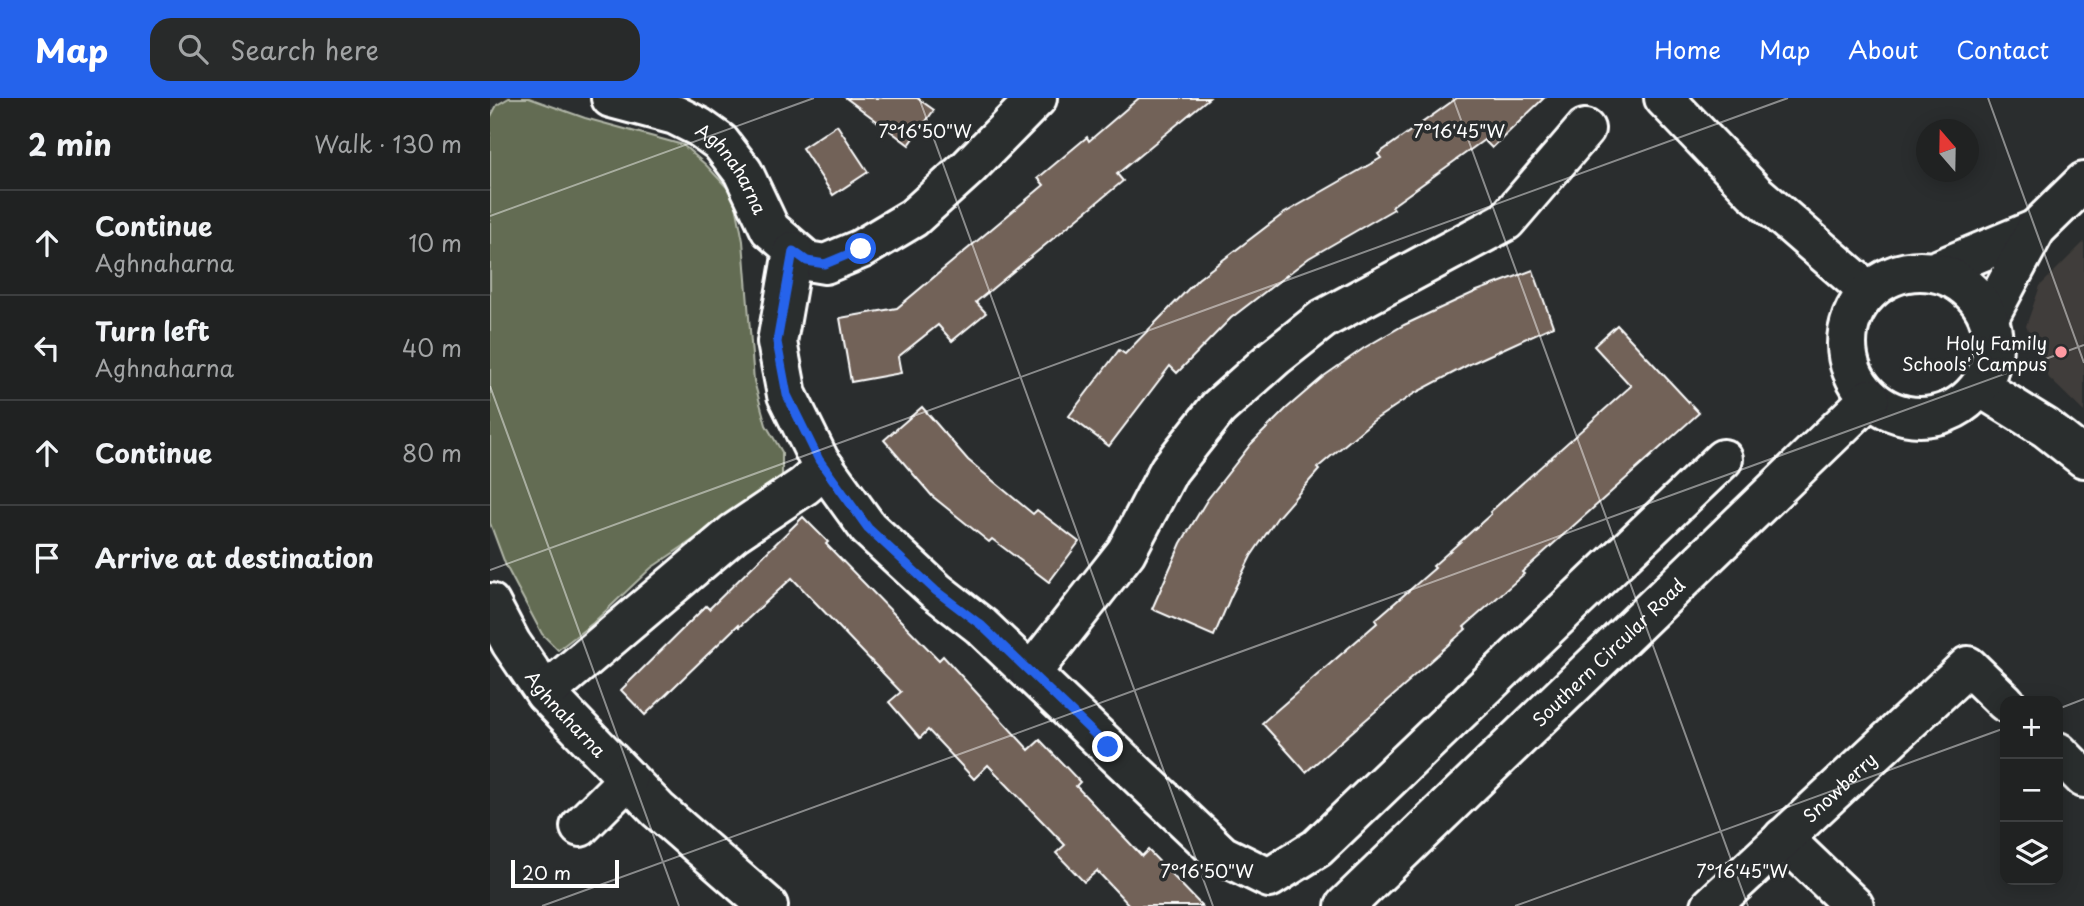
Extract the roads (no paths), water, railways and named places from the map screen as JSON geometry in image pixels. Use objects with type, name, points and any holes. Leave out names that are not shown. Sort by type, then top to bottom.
[{"type":"street","name":"Aghnaharna","points":[[611,98],[675,115],[720,142],[743,172],[770,229],[807,261],[825,264],[861,249],[913,218],[968,168],[1037,98]]},
{"type":"street","points":[[1664,98],[1754,192],[1868,291]]},
{"type":"street","points":[[1031,673],[1126,552],[1169,470],[1218,408],[1323,319],[1506,221],[1585,129]]},
{"type":"street","points":[[1989,317],[2036,229],[2084,182]]},
{"type":"street","points":[[1935,271],[2036,229]]},
{"type":"street","points":[[793,251],[777,342],[787,395],[822,464],[868,528],[936,591],[981,625],[1222,855],[1269,878],[1317,848],[1723,459]]},
{"type":"street","points":[[1911,271],[1935,271],[1958,280],[1976,296],[1989,317],[1994,341],[1991,365],[1980,387],[1962,404],[1940,414],[1927,416],[1915,417],[1891,412],[1870,398],[1855,379],[1847,357],[1847,333],[1854,311],[1868,291],[1888,278],[1911,271]]},
{"type":"street","points":[[1980,387],[2046,428],[2084,458]]},
{"type":"street","name":"Southern Circular Road","points":[[1345,906],[1870,398]]},
{"type":"street","points":[[545,693],[734,533],[804,486],[822,464]]},
{"type":"street","name":"Aghnaharna","points":[[490,603],[545,693],[658,810],[768,906]]},
{"type":"street","name":"Snowberry","points":[[1711,906],[1968,666],[2000,697]]},
{"type":"street","points":[[2063,757],[2084,778]]},
{"type":"street","points":[[580,827],[628,779]]},
{"type":"street","points":[[1783,838],[1854,906]]},
{"type":"place","name":"Holy Family Schools' Campus","points":[[2061,352]]}]
